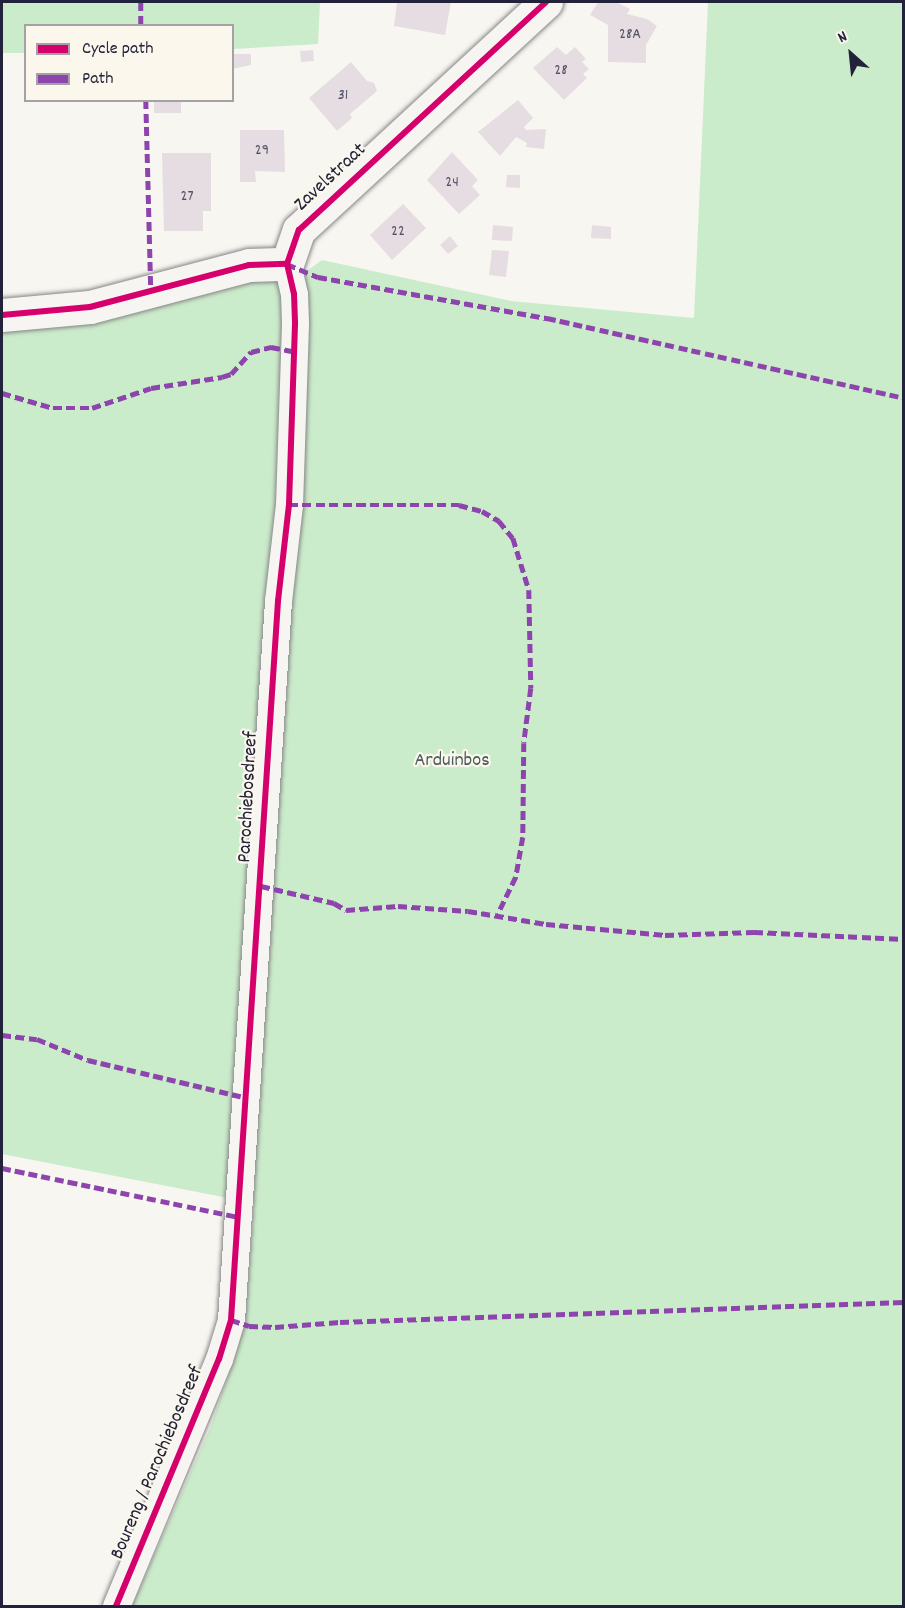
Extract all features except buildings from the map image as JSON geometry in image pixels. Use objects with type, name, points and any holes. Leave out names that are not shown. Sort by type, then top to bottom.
[{"type":"street","name":"Zavelstraat","points":[[287,264],[299,230],[546,2]]},
{"type":"street","points":[[2,315],[90,307],[249,265],[287,264]]},
{"type":"street","name":"Parochiebosdreef","points":[[226,1331],[231,1320],[278,601],[289,505],[295,322],[294,294],[287,264]]},
{"type":"street","name":"Boureng / Parochiebosdreef","points":[[116,1606],[215,1370],[226,1331]]},
{"type":"green space","points":[[2,2],[320,2],[318,44],[234,49],[234,24],[24,24],[24,53],[2,53]]},
{"type":"green space","name":"Arduinbos","points":[[708,2],[903,2],[903,1606],[132,1606],[210,1428],[238,1347],[245,1318],[254,1203],[2,1154],[2,324],[266,270],[308,270],[322,260],[511,301],[694,318]]},
{"type":"marked path","points":[[141,2],[141,24]]},
{"type":"marked path","points":[[146,102],[151,292]]},
{"type":"marked path","points":[[287,264],[318,277],[547,318],[904,398]]},
{"type":"marked path","points":[[2,393],[53,408],[92,408],[151,388],[231,374],[251,352],[271,347],[292,351]]},
{"type":"marked path","points":[[289,505],[459,505],[482,511],[499,521],[513,538],[529,590],[531,688],[524,743],[523,837],[516,877],[498,914]]},
{"type":"marked path","points":[[261,886],[334,903],[346,910],[398,906],[468,911],[546,924],[665,935],[754,932],[904,939]]},
{"type":"marked path","points":[[2,1035],[37,1039],[88,1060],[247,1098]]},
{"type":"marked path","points":[[2,1168],[238,1217]]},
{"type":"marked path","points":[[231,1320],[249,1326],[275,1327],[340,1322],[904,1302]]},
{"type":"cycle path","points":[[287,264],[299,230],[546,2]]},
{"type":"cycle path","points":[[2,315],[90,307],[249,265],[287,264]]},
{"type":"cycle path","points":[[116,1606],[219,1359],[231,1320],[278,601],[289,505],[295,322],[294,294],[287,264]]}]
